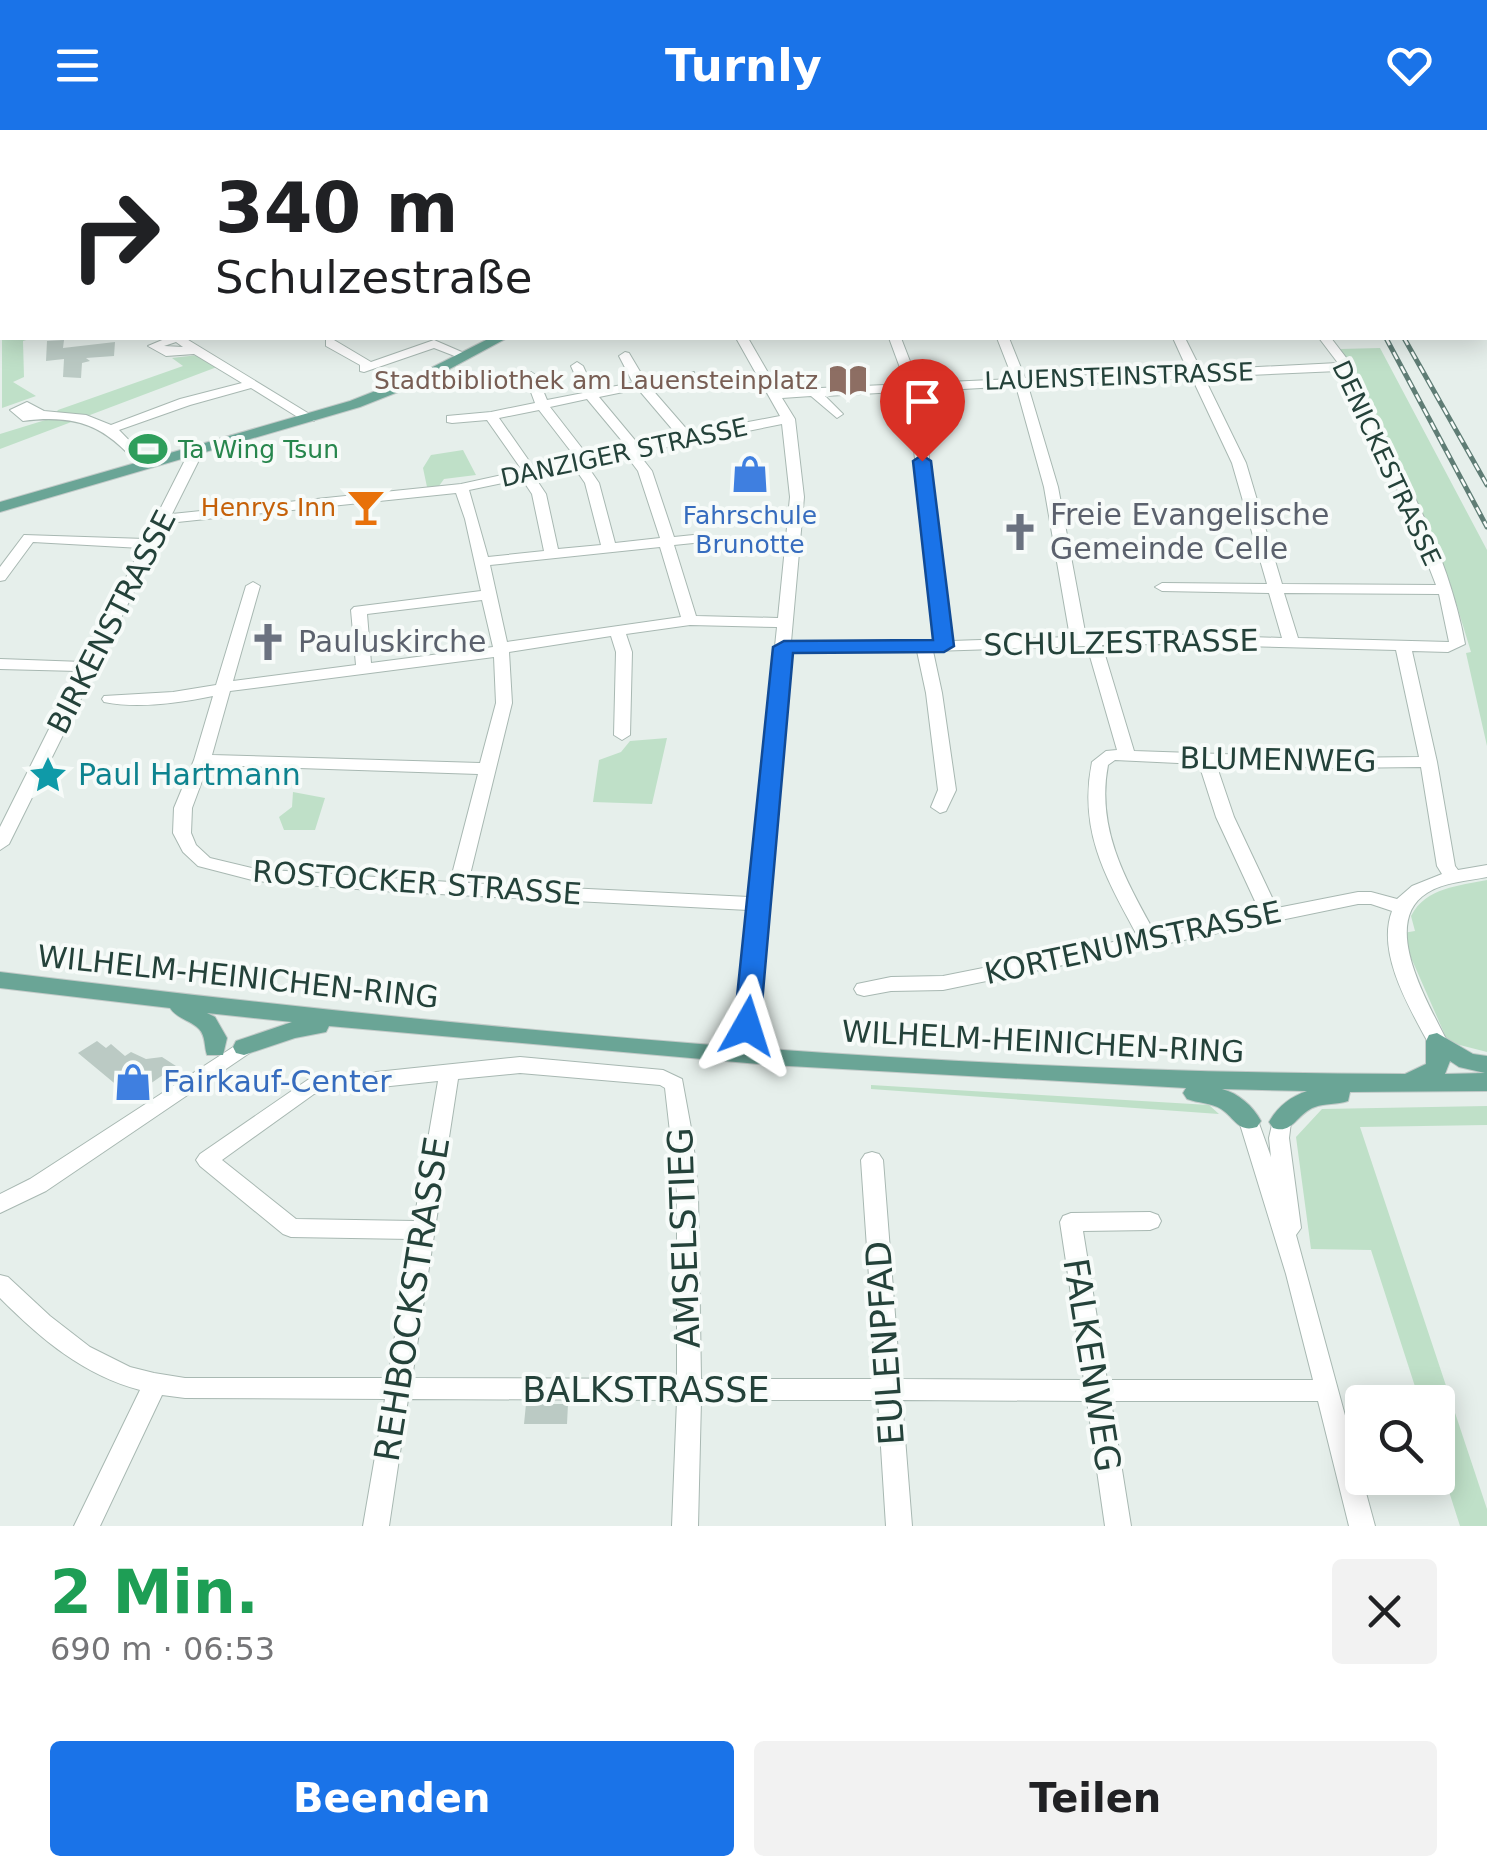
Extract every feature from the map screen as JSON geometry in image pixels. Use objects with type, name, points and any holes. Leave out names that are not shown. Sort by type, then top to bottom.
[{"type":"main road","points":[[0,507],[309,418],[404,386],[496,340]]},
{"type":"main road","name":"WILHELM-HEINICHEN-RING","points":[[0,980],[254,1015],[743,1055],[1155,1082],[1487,1082]]},
{"type":"main road","points":[[166,1003],[207,1023],[216,1038],[214,1048]]},
{"type":"main road","points":[[214,1048],[236,1025],[254,1015]]},
{"type":"main road","points":[[244,1047],[254,1015]]},
{"type":"main road","points":[[244,1047],[292,1030],[355,1023]]},
{"type":"main road","points":[[1437,1041],[1467,1061],[1487,1065]]},
{"type":"main road","points":[[1282,1122],[1292,1106],[1305,1099],[1356,1095],[1426,1076],[1440,1058],[1437,1041]]},
{"type":"main road","points":[[1155,1082],[1182,1092],[1216,1094],[1237,1107],[1248,1121]]},
{"type":"street","points":[[743,340],[788,420],[797,497],[743,1055]]},
{"type":"street","points":[[897,340],[923,404],[908,411]]},
{"type":"street","points":[[1004,340],[1022,381],[1052,480],[1086,642],[1127,756],[1112,755],[1100,762],[1094,784],[1095,818],[1106,854],[1149,940]]},
{"type":"street","points":[[1181,340],[1239,463],[1290,642]]},
{"type":"street","name":"DENICKESTRASSE","points":[[1327,340],[1397,476],[1446,590],[1457,644]]},
{"type":"street","points":[[330,344],[368,368],[441,341],[464,356]]},
{"type":"street","points":[[196,350],[309,418]]},
{"type":"street","points":[[625,356],[640,385],[687,438]]},
{"type":"street","name":"LAUENSTEINSTRASSE","points":[[776,394],[1343,365]]},
{"type":"street","points":[[577,366],[591,395],[645,471],[690,620]]},
{"type":"street","points":[[452,419],[491,416],[690,374]]},
{"type":"street","points":[[531,376],[542,405],[592,483],[610,548]]},
{"type":"street","points":[[108,430],[185,402],[253,384]]},
{"type":"street","points":[[896,386],[918,424],[944,646]]},
{"type":"street","points":[[813,391],[836,414]]},
{"type":"street","points":[[38,415],[76,414],[128,443],[145,464]]},
{"type":"street","points":[[491,416],[539,494],[552,554]]},
{"type":"street","name":"DANZIGER STRASSE","points":[[165,519],[460,488],[788,420]]},
{"type":"street","name":"BIRKENSTRASSE","points":[[0,844],[165,519],[191,462],[189,452]]},
{"type":"street","points":[[458,888],[504,702],[501,650],[460,488]]},
{"type":"street","points":[[0,577],[29,538],[151,544]]},
{"type":"street","points":[[481,562],[703,538]]},
{"type":"street","name":"ROSTOCKER STRASSE","points":[[253,586],[202,760],[183,808],[182,834],[189,848],[204,862],[256,875],[760,904]]},
{"type":"street","name":"DENICKESTRASSE","points":[[1162,587],[1446,590]]},
{"type":"street","points":[[364,669],[359,610],[488,595]]},
{"type":"street","points":[[110,700],[148,700],[690,620],[785,623]]},
{"type":"street","points":[[618,633],[624,652],[622,735]]},
{"type":"street","name":"SCHULZESTRASSE","points":[[784,647],[1086,642],[1457,644]]},
{"type":"street","points":[[1402,646],[1430,762],[1446,866],[1454,878]]},
{"type":"street","points":[[924,647],[946,774],[947,790],[940,807]]},
{"type":"street","points":[[0,664],[90,666]]},
{"type":"street","name":"BLUMENWEG","points":[[1127,756],[1430,762]]},
{"type":"street","points":[[1206,759],[1225,817],[1271,915]]},
{"type":"street","points":[[202,760],[487,769]]},
{"type":"street","points":[[1437,1041],[1398,946],[1396,922],[1401,907],[1422,888],[1487,871]]},
{"type":"street","name":"KORTENUMSTRASSE","points":[[864,990],[891,984],[943,982],[1370,898],[1401,907]]},
{"type":"street","points":[[0,1203],[38,1185],[244,1047]]},
{"type":"street","points":[[181,1088],[214,1048]]},
{"type":"street","name":"AMSELSTIEG","points":[[449,1073],[520,1065],[663,1078],[675,1084],[686,1177],[690,1274],[684,1526]]},
{"type":"street","points":[[422,1230],[291,1228],[207,1160],[301,1089],[449,1073]]},
{"type":"street","name":"REHBOCKSTRASSE","points":[[376,1526],[449,1073]]},
{"type":"street","points":[[1248,1121],[1295,1269],[1362,1526]]},
{"type":"street","points":[[1282,1122],[1279,1138],[1295,1269]]},
{"type":"street","name":"EULENPFAD","points":[[872,1160],[899,1526]]},
{"type":"street","name":"FALKENWEG","points":[[1118,1526],[1071,1222],[1150,1221]]},
{"type":"street","name":"BALKSTRASSE","points":[[0,1284],[81,1357],[112,1373],[154,1386],[1327,1391]]},
{"type":"street","points":[[88,1526],[154,1386]]},
{"type":"green space","points":[[2,340],[26,340],[23,341],[24,377],[13,382],[36,396],[2,408]]},
{"type":"green space","points":[[1380,348],[1487,550],[1487,746],[1466,653],[1471,652],[1450,583],[1340,349]]},
{"type":"green space","points":[[198,355],[217,367],[0,449],[0,434],[52,418],[58,410],[183,366],[172,358]]},
{"type":"green space","points":[[463,450],[476,475],[444,479],[439,486],[427,487],[423,468],[431,455]]},
{"type":"green space","points":[[667,738],[652,804],[593,802],[599,760],[621,752],[630,741]]},
{"type":"green space","points":[[293,792],[325,798],[315,830],[284,830],[279,817],[292,807]]},
{"type":"green space","points":[[1487,880],[1487,1052],[1448,1042],[1402,937],[1403,933],[1415,931],[1411,916],[1425,899],[1444,889]]},
{"type":"green space","points":[[871,1085],[1209,1105],[1219,1114],[871,1089]]},
{"type":"green space","points":[[1487,1106],[1487,1125],[1360,1127],[1446,1385],[1415,1385],[1371,1250],[1311,1249],[1296,1137],[1322,1109]]},
{"type":"green space","points":[[1455,1413],[1487,1509],[1487,1526],[1460,1526],[1450,1495],[1455,1495]]},
{"type":"building","points":[[64,340],[63,348],[115,342],[114,356],[86,358],[90,361],[82,363],[81,378],[63,377],[64,359],[46,361],[47,341]]},
{"type":"building","name":"Fairkauf-Center","points":[[97,1041],[106,1048],[111,1044],[125,1056],[131,1052],[146,1059],[162,1057],[176,1066],[131,1097],[78,1053]]},
{"type":"building","points":[[526,1404],[568,1404],[567,1424],[524,1424]]},
{"type":"railway","points":[[1387,340],[1487,527]]},
{"type":"railway","points":[[1405,340],[1487,485]]},
{"type":"place","name":"Stadtbibliothek am Lauensteinplatz","points":[[848,380]]},
{"type":"place","name":"Ta Wing Tsun","points":[[148,449]]},
{"type":"place","name":"Fahrschule Brunotte","points":[[750,474]]},
{"type":"place","name":"Henrys Inn","points":[[366,507]]},
{"type":"place","name":"Freie Evangelische Gemeinde Celle","points":[[1020,532]]},
{"type":"place","name":"Pauluskirche","points":[[268,642]]},
{"type":"place","name":"Paul Hartmann","points":[[48,775]]},
{"type":"place","name":"Fairkauf-Center","points":[[133,1082]]},
{"type":"route","points":[[747,1026],[784,647],[944,646],[922,461]]}]
